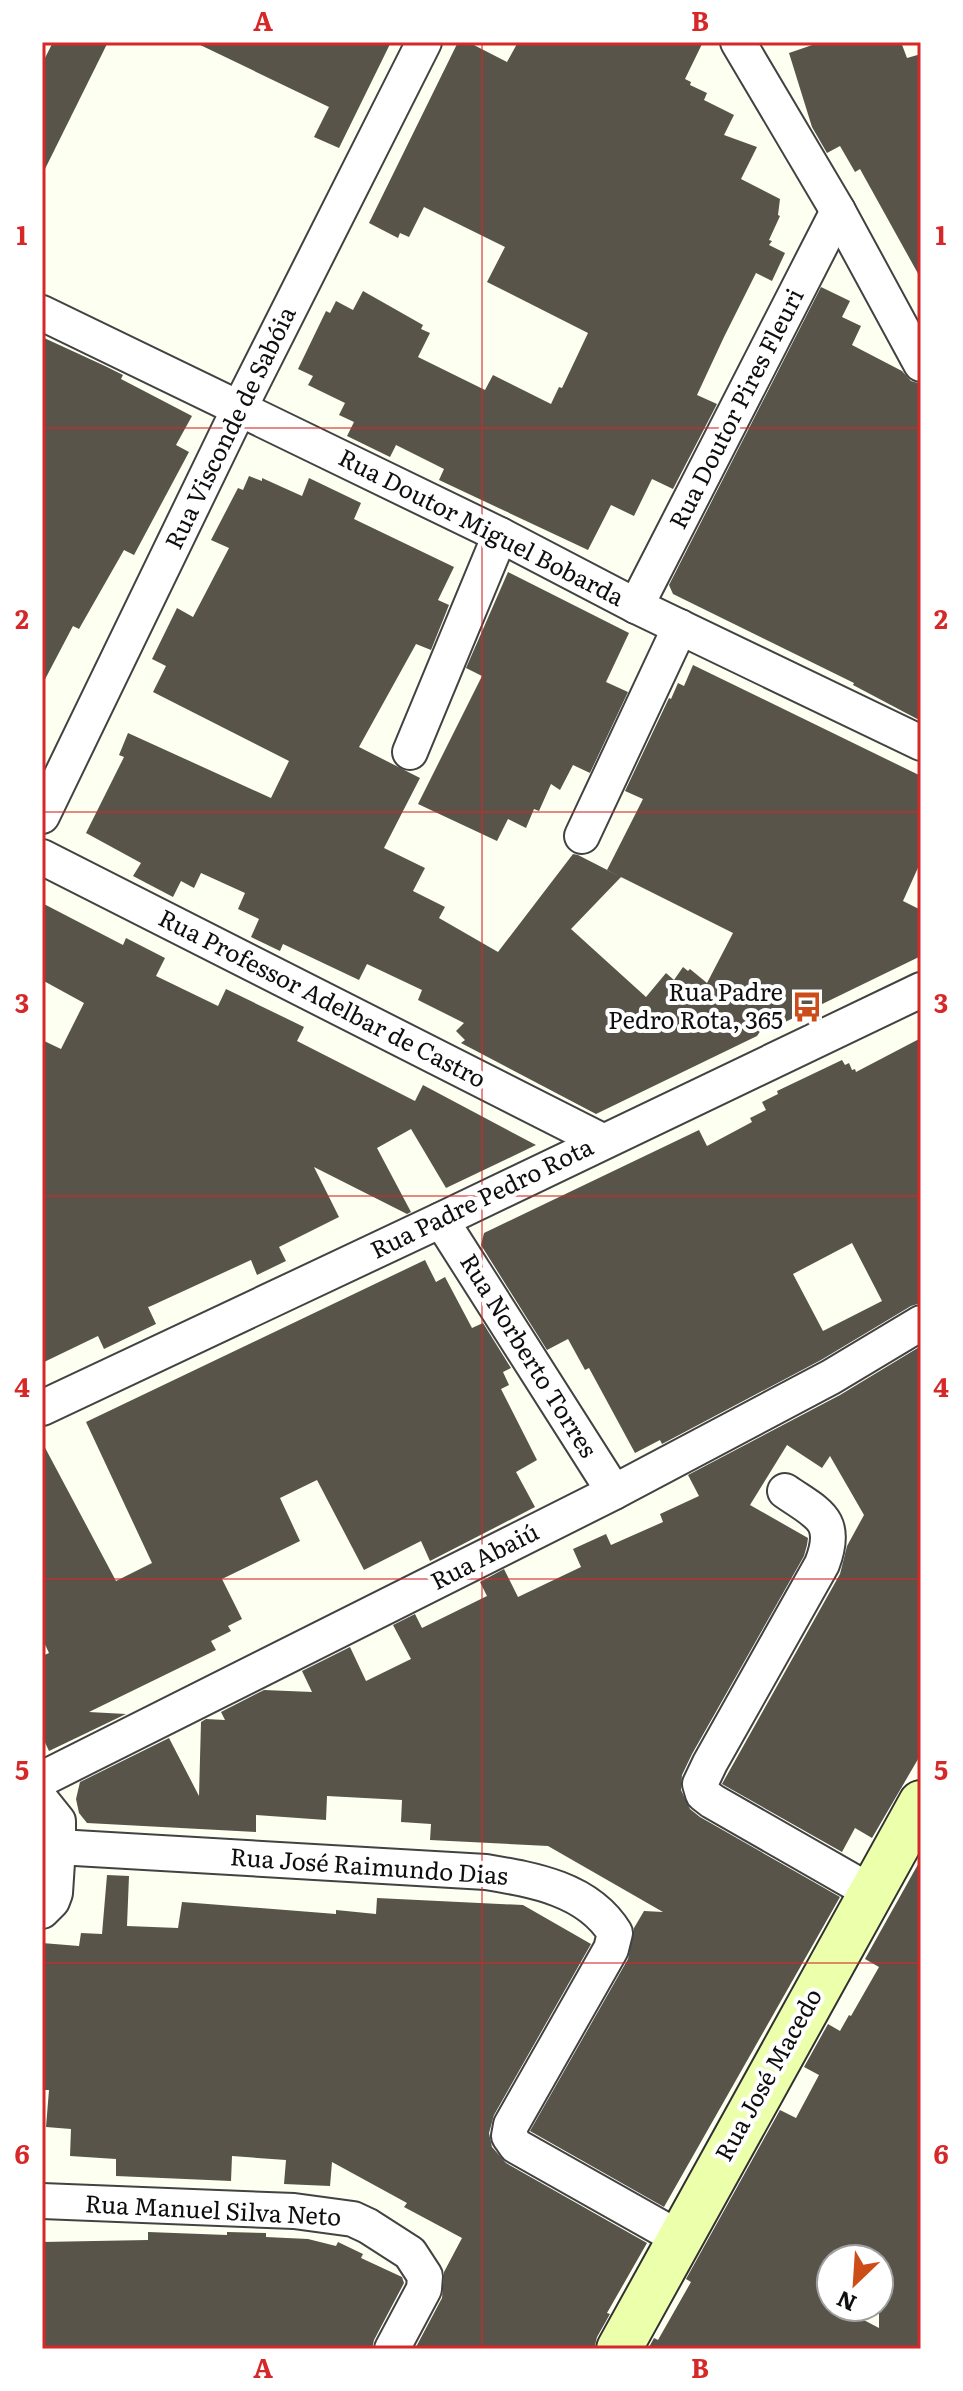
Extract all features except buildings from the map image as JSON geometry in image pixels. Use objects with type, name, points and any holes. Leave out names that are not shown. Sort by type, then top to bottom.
[{"type":"street","name":"Rua Visconde de Sabóia","points":[[42,816],[240,407],[424,42]]},
{"type":"street","points":[[738,42],[838,211],[921,364]]},
{"type":"street","name":"Rua Doutor Pires Fleuri","points":[[636,606],[838,211]]},
{"type":"street","name":"Rua Doutor Miguel Bobarda","points":[[42,313],[240,407],[636,606],[921,743]]},
{"type":"street","points":[[410,752],[500,535]]},
{"type":"street","points":[[582,836],[680,627]]},
{"type":"street","name":"Rua Professor Adelbar de Castro","points":[[42,857],[602,1141]]},
{"type":"street","name":"Rua Padre Pedro Rota","points":[[42,1408],[921,990]]},
{"type":"street","name":"Rua Norberto Torres","points":[[441,1220],[614,1492]]},
{"type":"street","name":"Rua Abaiú","points":[[42,1779],[614,1492],[831,1377],[921,1323]]},
{"type":"street","points":[[785,1491],[820,1516],[828,1530],[829,1545],[822,1564],[700,1784],[703,1794],[712,1801],[871,1892]]},
{"type":"street","points":[[42,1801],[58,1821],[55,1893],[42,1911]]},
{"type":"street","name":"Rua José Macedo","points":[[619,2349],[921,1803]]},
{"type":"street","name":"Rua José Raimundo Dias","points":[[58,1847],[486,1872],[553,1885],[591,1906],[607,1920],[615,1933],[611,1949],[511,2125],[509,2136],[516,2146],[679,2238]]},
{"type":"street","name":"Rua Manuel Silva Neto","points":[[42,2201],[294,2211],[328,2214],[361,2223],[410,2253],[425,2276],[424,2289],[392,2349]]},
{"type":"place","name":"Rua Padre Pedro Rota, 365","points":[[807,1007]]}]
